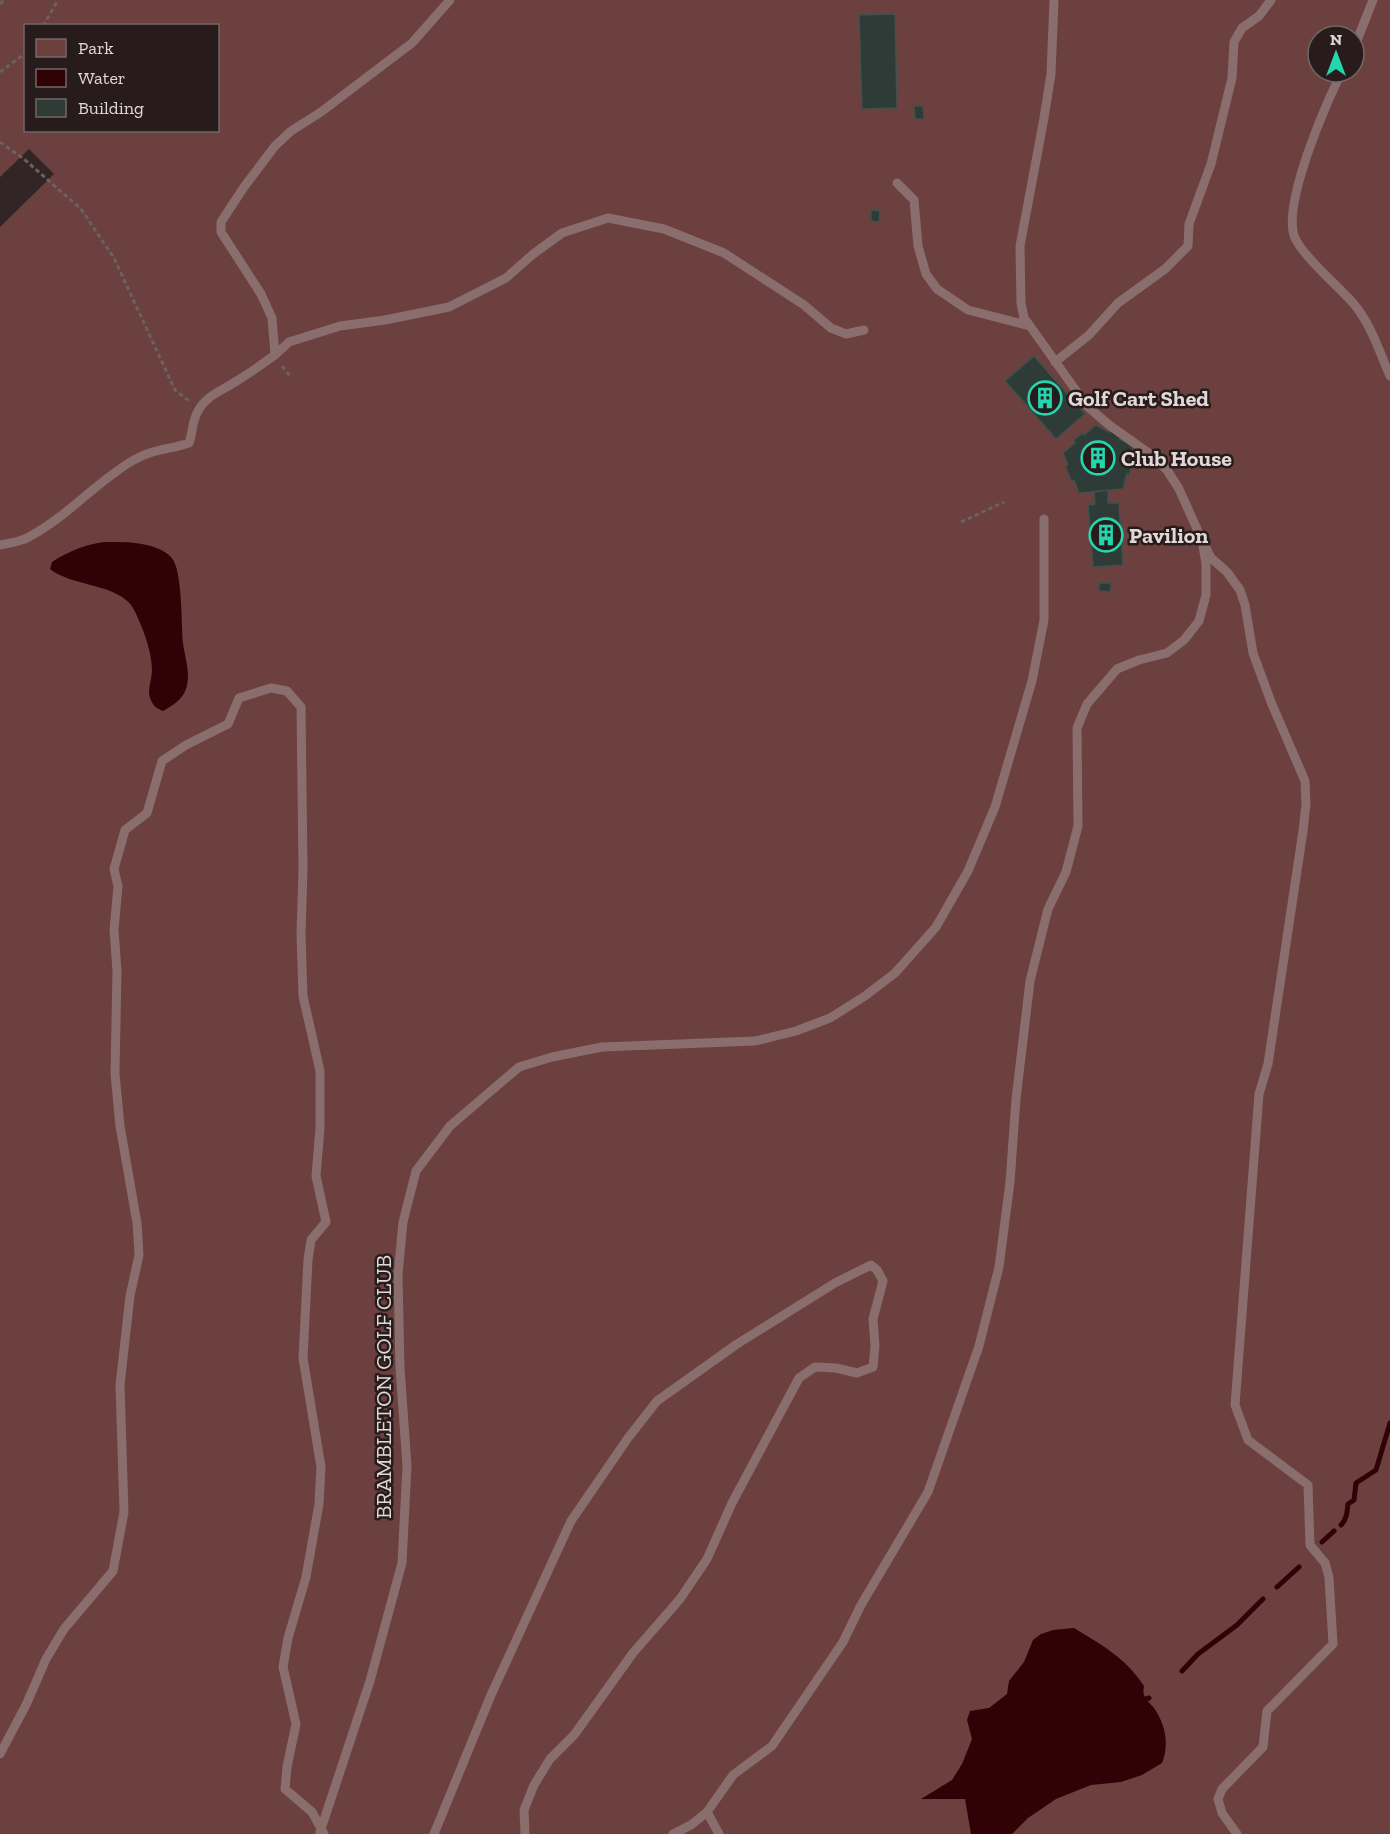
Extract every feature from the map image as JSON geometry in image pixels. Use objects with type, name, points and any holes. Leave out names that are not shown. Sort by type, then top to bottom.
[{"type":"lane","points":[[275,355],[272,318],[261,294],[220,232],[221,222],[275,146],[291,131],[321,112],[412,43],[450,0]]},
{"type":"lane","points":[[1054,0],[1048,96],[1020,246],[1021,303],[1024,318],[1087,406],[1150,454],[1167,470],[1179,489],[1211,558],[1227,572],[1240,590],[1245,605],[1252,653],[1305,781],[1306,804],[1303,831],[1268,1064],[1259,1094],[1236,1405],[1248,1440],[1308,1485],[1310,1545],[1325,1563],[1329,1577],[1334,1644],[1267,1711],[1263,1747],[1222,1789],[1218,1799],[1222,1813],[1237,1834]]},
{"type":"lane","points":[[1055,362],[1089,335],[1118,303],[1148,279],[1165,269],[1188,246],[1189,224],[1210,164],[1232,78],[1234,42],[1242,28],[1259,16],[1271,0]]},
{"type":"lane","points":[[1364,24],[1373,0]]},
{"type":"lane","points":[[1336,84],[1309,148],[1298,187],[1292,222],[1294,238],[1354,304],[1370,327],[1390,376]]},
{"type":"lane","points":[[897,183],[915,200],[918,246],[926,274],[937,289],[968,310],[1030,326]]},
{"type":"lane","points":[[0,544],[26,539],[63,514],[129,462],[148,452],[189,443],[193,433],[193,420],[209,397],[236,382],[275,355],[289,342],[340,326],[385,320],[448,307],[506,278],[562,232],[608,218],[664,229],[724,254],[804,305],[831,328],[846,334],[864,330]]},
{"type":"lane","name":"BRAMBLETON GOLF CLUB","points":[[321,1832],[370,1681],[402,1563],[407,1466],[400,1368],[398,1275],[403,1222],[416,1172],[450,1126],[519,1067],[552,1057],[602,1047],[755,1041],[796,1031],[830,1018],[866,996],[894,973],[936,927],[969,872],[995,807],[1032,681],[1044,620],[1044,519]]},
{"type":"lane","points":[[673,1834],[691,1825],[707,1812],[734,1775],[772,1746],[843,1642],[861,1605],[928,1492],[979,1346],[999,1267],[1030,981],[1048,909],[1066,872],[1078,826],[1077,728],[1087,704],[1117,669],[1139,660],[1167,653],[1184,640],[1198,621],[1206,595],[1206,564],[1202,540]]},
{"type":"lane","points":[[0,1754],[26,1705],[46,1659],[64,1629],[112,1571],[124,1512],[120,1385],[130,1296],[139,1255],[137,1223],[124,1148],[115,1074],[117,971],[114,930],[118,886],[114,869],[124,830],[147,813],[162,761],[186,745],[228,724],[239,698],[271,688],[287,691],[301,707],[303,996],[320,1071],[320,1128],[316,1176],[326,1222],[312,1240],[308,1260],[303,1358],[321,1467],[319,1504],[306,1577],[288,1638],[283,1667],[296,1724],[285,1789],[312,1812],[321,1832]]},
{"type":"lane","points":[[434,1834],[491,1695],[571,1521],[628,1438],[657,1401],[737,1344],[835,1283],[871,1265],[883,1281],[873,1318],[873,1367],[857,1373],[815,1366],[799,1378],[732,1503],[707,1559],[680,1599],[633,1653],[574,1736],[550,1759],[534,1785],[524,1810],[525,1834]]},
{"type":"lane","points":[[707,1812],[719,1834]]},
{"type":"path","points":[[0,4],[4,0]]},
{"type":"path","points":[[45,24],[58,0]]},
{"type":"path","points":[[0,72],[24,54]]},
{"type":"path","points":[[0,142],[24,159],[81,209],[114,258],[175,390],[186,400],[201,406]]},
{"type":"path","points":[[961,522],[1004,502]]},
{"type":"green space","points":[[0,0],[1390,0],[1390,1834],[0,1834],[0,227],[54,174],[29,149],[0,177]]},
{"type":"water","points":[[104,542],[148,545],[164,552],[175,563],[180,585],[183,643],[188,677],[182,696],[163,711],[152,703],[150,698],[152,670],[150,655],[143,630],[127,600],[117,594],[59,575],[50,569],[52,562],[64,555]]},
{"type":"water","points":[[1074,1628],[1121,1660],[1144,1686],[1145,1697],[1156,1711],[1164,1730],[1166,1743],[1162,1763],[1142,1775],[1121,1782],[1091,1785],[1056,1799],[1028,1818],[1012,1834],[971,1834],[965,1799],[921,1799],[952,1780],[962,1764],[972,1739],[967,1720],[970,1711],[989,1708],[1007,1694],[1009,1681],[1024,1662],[1033,1640],[1053,1630]]},
{"type":"building","points":[[895,14],[897,108],[862,109],[859,15]]},
{"type":"building","points":[[914,106],[923,106],[924,119],[915,119]]},
{"type":"building","points":[[871,210],[880,211],[879,222],[871,221]]},
{"type":"building","name":"Golf Cart Shed","points":[[1034,356],[1085,414],[1056,439],[1005,381]]},
{"type":"building","name":"Club House","points":[[1096,425],[1109,432],[1111,430],[1133,447],[1129,476],[1127,474],[1123,489],[1079,493],[1065,466],[1068,465],[1063,453],[1075,443],[1073,441],[1082,433],[1084,435]]},
{"type":"building","name":"Pavilion","points":[[1108,490],[1108,503],[1119,503],[1123,565],[1093,567],[1088,505],[1095,504],[1094,492]]},
{"type":"building","points":[[1099,583],[1111,583],[1110,592],[1099,591]]},
{"type":"waterway","points":[[1341,1525],[1346,1518],[1348,1504],[1354,1500],[1356,1483],[1376,1470],[1390,1423]]},
{"type":"waterway","points":[[1322,1542],[1334,1531]]},
{"type":"waterway","points":[[1277,1587],[1299,1567]]},
{"type":"waterway","points":[[1182,1671],[1198,1654],[1237,1625],[1263,1599]]},
{"type":"waterway","points":[[1139,1701],[1149,1698]]},
{"type":"place","name":"Golf Cart Shed","points":[[1045,398]]},
{"type":"place","name":"Club House","points":[[1098,458]]},
{"type":"place","name":"Pavilion","points":[[1106,535]]}]
